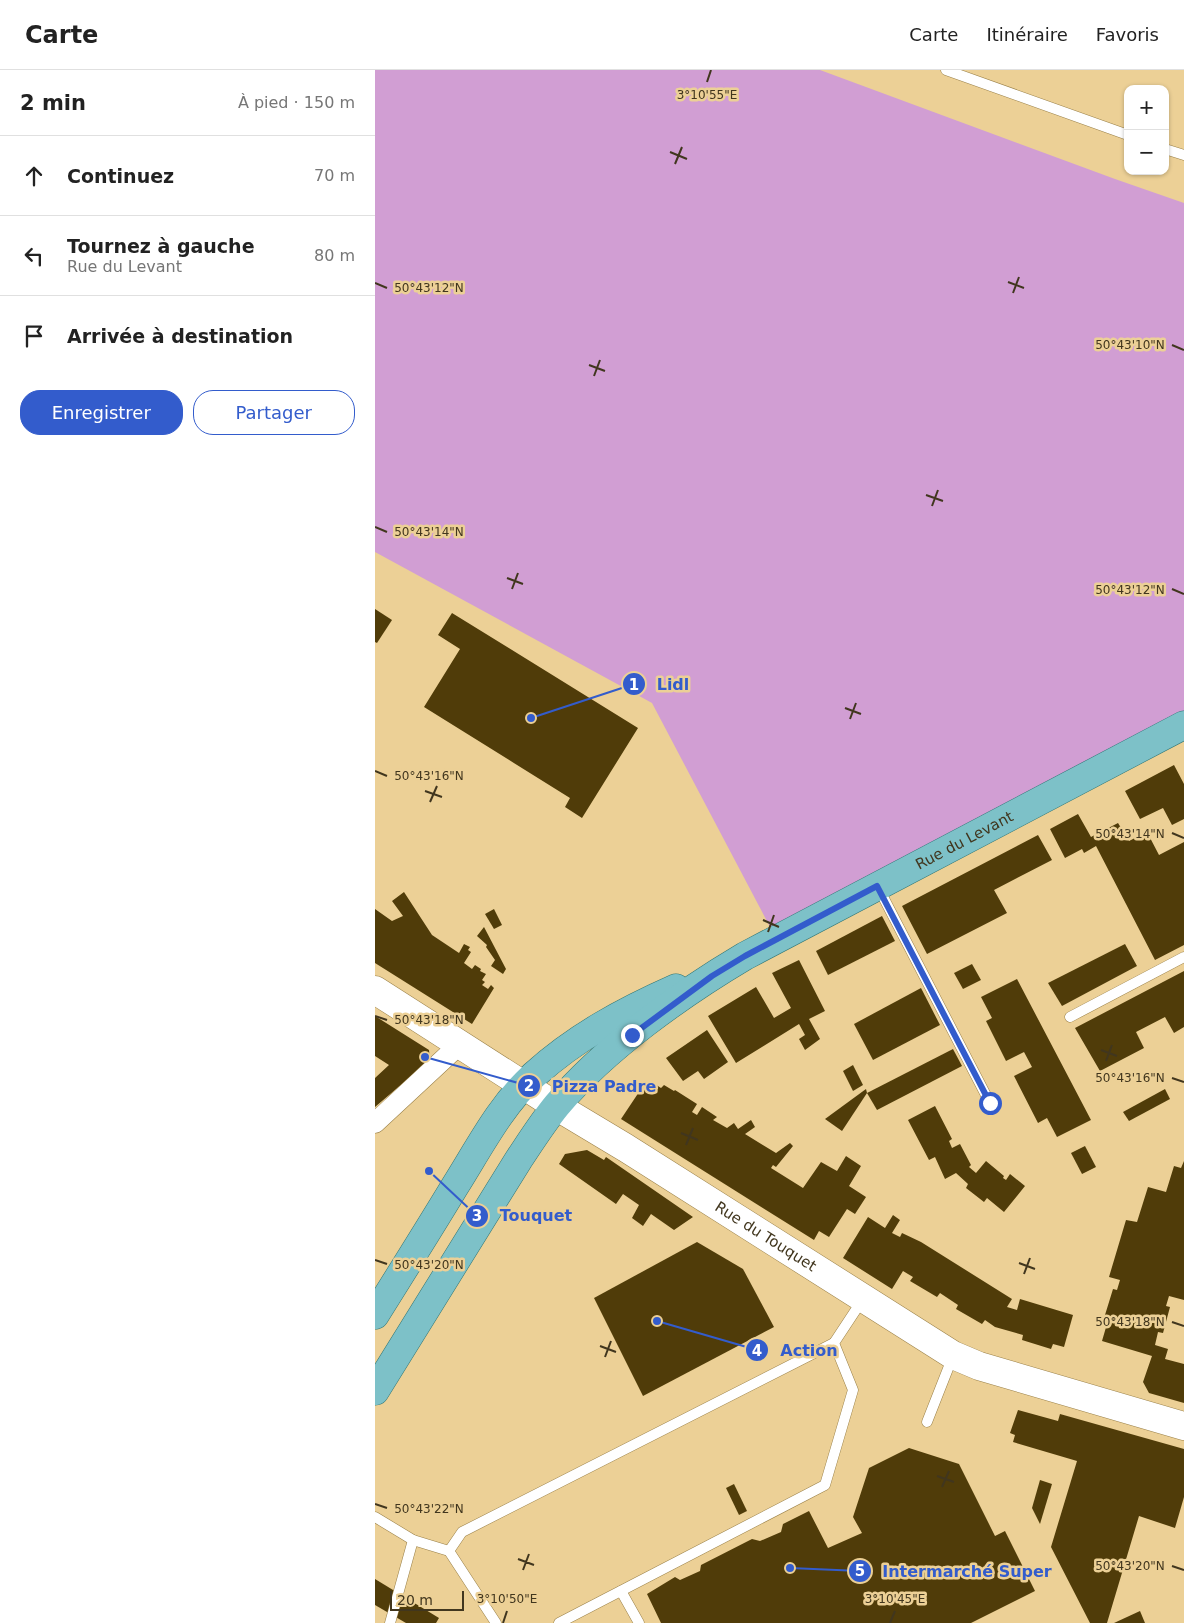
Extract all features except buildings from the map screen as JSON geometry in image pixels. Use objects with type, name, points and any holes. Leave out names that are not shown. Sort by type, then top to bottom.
[{"type":"main road","name":"Rue du Levant","points":[[375,1315],[489,1131],[510,1101],[569,1046],[617,1016],[745,956],[1184,725]]},
{"type":"main road","name":"Rue du Levant","points":[[375,1391],[519,1158],[556,1106],[578,1081],[632,1035],[712,976],[745,956]]},
{"type":"street","name":"Rue du Touquet","points":[[375,990],[524,1086],[953,1355],[979,1366],[1184,1426]]},
{"type":"street","points":[[375,1124],[460,1044]]},
{"type":"lane","points":[[947,70],[1124,134]]},
{"type":"lane","points":[[1169,149],[1184,155]]},
{"type":"lane","points":[[877,886],[990,1103]]},
{"type":"lane","points":[[1070,1017],[1184,957]]},
{"type":"lane","points":[[449,1551],[462,1532],[834,1343],[863,1298]]},
{"type":"lane","points":[[559,1623],[825,1485],[853,1390],[834,1343]]},
{"type":"lane","points":[[927,1422],[953,1355]]},
{"type":"lane","points":[[375,1517],[413,1540],[449,1551],[496,1623]]},
{"type":"lane","points":[[390,1623],[413,1540]]},
{"type":"lane","points":[[621,1591],[639,1623]]},
{"type":"shaded area","points":[[375,70],[820,70],[1184,203],[1184,717],[770,927],[652,703],[375,552]]},
{"type":"place","name":"Lidl","points":[[531,718]]},
{"type":"place","name":"Pizza Padre","points":[[425,1057]]},
{"type":"place","name":"Touquet","points":[[429,1171]]},
{"type":"place","name":"Action","points":[[657,1321]]},
{"type":"place","name":"Intermarché Super","points":[[790,1568]]},
{"type":"route","points":[[632,1035],[712,976],[745,956],[877,886],[990,1103]]}]
